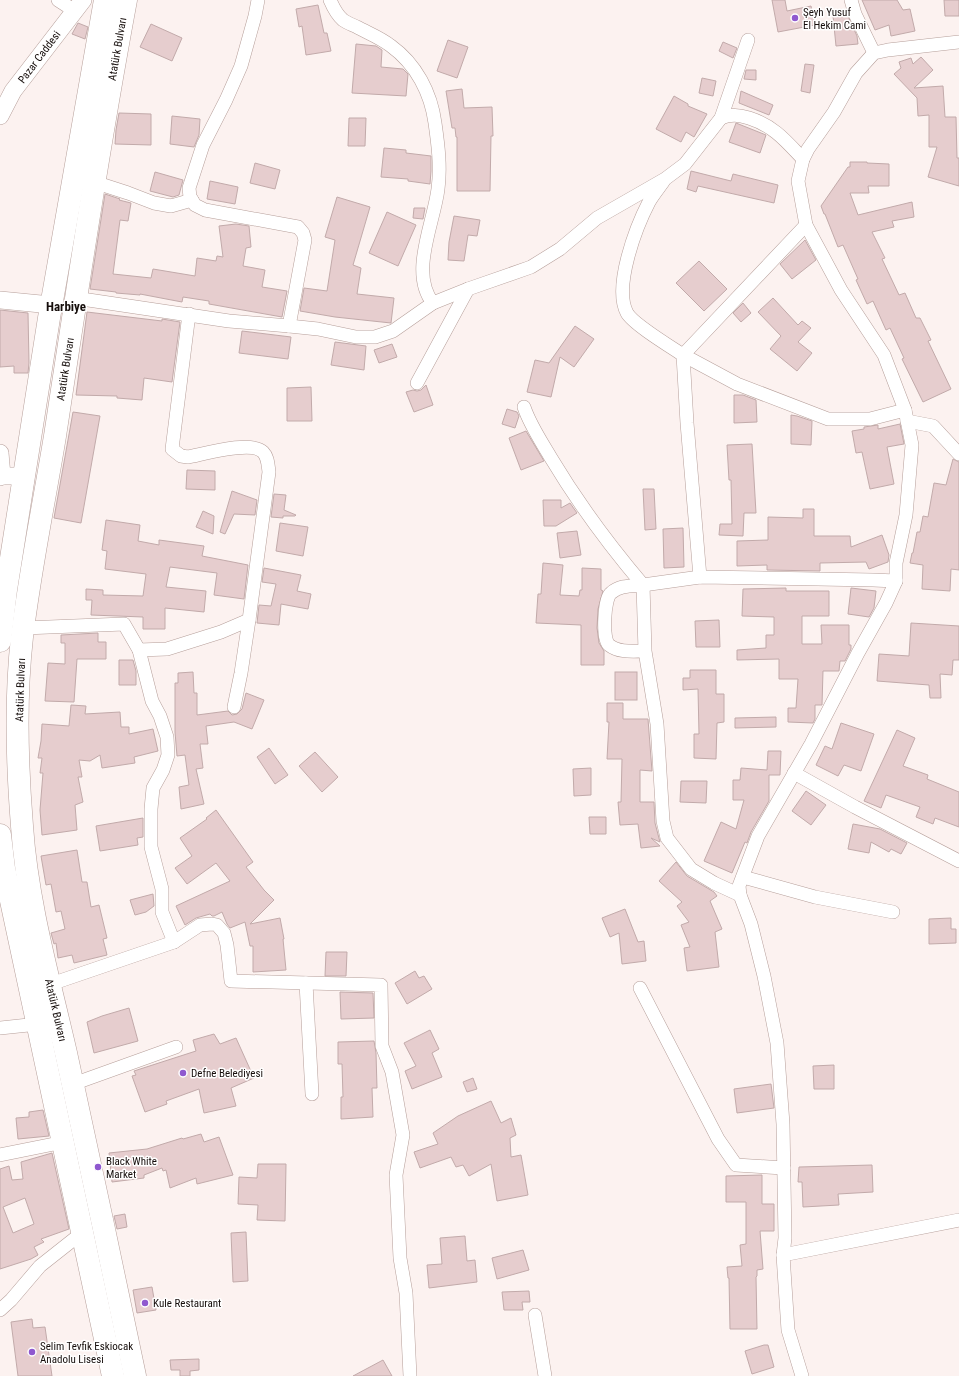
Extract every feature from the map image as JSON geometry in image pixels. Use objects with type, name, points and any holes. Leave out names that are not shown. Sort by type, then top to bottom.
[{"type":"highway","name":"Atatürk Bulvarı","points":[[0,641],[6,590],[52,305],[105,0]]},
{"type":"highway","name":"Atatürk Bulvarı","points":[[126,0],[94,182],[31,575],[19,678],[18,765],[24,848],[30,895],[73,1084],[134,1376]]},
{"type":"highway","points":[[25,476],[47,480]]},
{"type":"highway","name":"Atatürk Bulvarı","points":[[0,835],[4,868],[113,1376]]},
{"type":"street","points":[[58,0],[79,5]]},
{"type":"street","points":[[258,0],[241,66],[226,100],[203,145],[189,188],[190,197],[195,205],[205,210],[298,227],[303,233],[305,240],[289,326]]},
{"type":"street","points":[[330,0],[335,10],[344,20],[391,46],[408,60],[421,79],[428,99],[435,121],[440,166],[439,188],[424,253],[422,270],[423,285],[427,296],[433,303]]},
{"type":"street","points":[[851,0],[855,14],[874,53]]},
{"type":"street","name":"Pazar Caddesi","points":[[0,116],[14,91],[79,5]]},
{"type":"street","points":[[76,298],[229,321],[318,329],[356,337],[375,337],[393,331],[433,303],[531,267],[560,249],[597,218],[665,179],[685,164],[721,118],[748,40]]},
{"type":"street","points":[[800,1375],[788,1330],[783,1255],[785,1238],[783,1124],[777,1043],[764,976],[751,924],[740,895],[739,886],[758,836],[811,744],[858,653],[886,603],[896,581],[896,563],[906,515],[912,445],[906,416],[884,355],[841,290],[806,225],[798,180],[803,159],[808,150],[834,112],[856,73],[874,53],[959,42]]},
{"type":"street","points":[[721,118],[729,114],[762,122],[778,133],[803,159]]},
{"type":"street","points":[[665,179],[649,202],[631,243],[622,297],[628,313],[636,322],[683,355],[737,384],[828,419],[870,419],[906,416],[933,426],[959,454]]},
{"type":"street","points":[[94,182],[154,203],[171,206],[192,200]]},
{"type":"street","points":[[700,577],[687,424],[683,355],[806,225]]},
{"type":"street","points":[[417,383],[468,289]]},
{"type":"street","points":[[0,300],[52,305]]},
{"type":"street","points":[[189,314],[172,449],[182,456],[188,457],[244,446],[255,447],[263,452],[268,460],[269,472],[249,620],[234,707]]},
{"type":"street","points":[[524,407],[529,422],[567,484],[620,558],[643,585],[645,651],[657,724],[663,821],[667,838],[691,869],[714,883],[740,895]]},
{"type":"street","points":[[0,453],[1,476],[25,476]]},
{"type":"street","points":[[645,651],[620,651],[606,642],[606,601],[609,594],[620,586],[643,585],[700,577],[896,581]]},
{"type":"street","points":[[139,650],[167,650],[221,632],[249,620]]},
{"type":"street","points":[[24,628],[124,624],[139,650],[152,701],[160,716],[167,737],[168,755],[163,770],[153,788],[151,809],[151,847],[162,889],[162,912],[174,942]]},
{"type":"street","points":[[794,772],[855,807],[959,861]]},
{"type":"street","points":[[742,877],[815,897],[892,912]]},
{"type":"street","points":[[51,984],[174,942],[200,925],[217,925],[224,933],[231,981],[381,986],[382,1046],[392,1072],[403,1135],[396,1175],[400,1258],[406,1293],[410,1376]]},
{"type":"street","points":[[306,983],[312,1094]]},
{"type":"street","points":[[640,988],[718,1139],[736,1165],[784,1168]]},
{"type":"street","points":[[0,1028],[38,1024]]},
{"type":"street","points":[[73,1084],[176,1047]]},
{"type":"street","points":[[0,1155],[64,1142]]},
{"type":"street","points":[[783,1255],[959,1220]]},
{"type":"street","points":[[0,1310],[11,1300],[40,1266],[83,1232]]},
{"type":"street","points":[[535,1314],[545,1376]]},
{"type":"building","name":"Şeyh Yusuf El Hekim Cami","points":[[772,0],[785,0],[787,11],[811,6],[815,25],[778,32]]},
{"type":"building","points":[[862,0],[897,0],[903,10],[910,9],[915,31],[891,36],[889,25],[875,30]]},
{"type":"building","points":[[944,0],[959,0],[959,16],[945,16]]},
{"type":"building","points":[[318,5],[324,33],[327,33],[331,51],[306,55],[302,26],[299,27],[296,9]]},
{"type":"building","points":[[847,14],[857,36],[858,44],[836,46],[833,16]]},
{"type":"building","points":[[78,23],[88,27],[85,39],[72,34]]},
{"type":"building","points":[[151,24],[182,38],[172,61],[140,47]]},
{"type":"building","points":[[448,40],[468,47],[457,78],[437,71]]},
{"type":"building","points":[[723,42],[737,48],[733,58],[719,51]]},
{"type":"building","points":[[356,44],[376,46],[382,50],[381,67],[403,69],[408,74],[406,96],[352,93]]},
{"type":"building","points":[[921,57],[933,70],[914,88],[943,86],[945,117],[956,117],[957,158],[959,158],[959,186],[928,177],[937,147],[929,147],[929,115],[918,116],[917,98],[894,74],[901,68],[899,62],[911,58],[913,64]]},
{"type":"building","points":[[805,64],[814,65],[810,93],[801,91]]},
{"type":"building","points":[[746,70],[756,70],[756,80],[744,79]]},
{"type":"building","points":[[702,78],[716,81],[713,96],[699,93]]},
{"type":"building","points":[[462,89],[464,108],[492,107],[493,136],[491,136],[490,191],[457,191],[457,137],[455,128],[452,128],[446,91]]},
{"type":"building","points":[[741,91],[773,105],[769,115],[739,103]]},
{"type":"building","points":[[674,96],[688,104],[688,106],[707,114],[694,137],[686,132],[681,142],[656,129]]},
{"type":"building","points":[[119,113],[151,114],[151,145],[115,144]]},
{"type":"building","points":[[172,116],[200,119],[199,135],[194,147],[170,144]]},
{"type":"building","points":[[349,118],[366,118],[365,146],[348,146]]},
{"type":"building","points":[[736,123],[766,135],[760,153],[729,142]]},
{"type":"building","points":[[384,148],[406,150],[406,153],[431,156],[430,184],[408,181],[408,179],[381,177]]},
{"type":"building","points":[[850,162],[889,164],[889,186],[868,186],[869,193],[850,193],[858,215],[912,202],[914,217],[892,221],[894,227],[872,232],[885,258],[882,259],[899,295],[905,293],[916,318],[920,318],[931,340],[928,341],[951,389],[923,402],[902,359],[904,358],[890,328],[886,330],[873,301],[867,304],[843,245],[838,247],[821,206],[848,167],[850,167]]},
{"type":"building","points":[[255,163],[280,170],[275,189],[250,183]]},
{"type":"building","points":[[691,171],[731,181],[733,174],[778,185],[774,203],[698,186],[696,192],[687,189]]},
{"type":"building","points":[[155,172],[183,180],[179,195],[173,197],[150,191]]},
{"type":"building","points":[[210,181],[238,187],[235,204],[207,199]]},
{"type":"building","points":[[105,194],[131,203],[128,221],[120,220],[113,274],[151,278],[153,269],[195,276],[197,258],[216,261],[217,256],[223,257],[219,226],[236,224],[249,226],[251,247],[246,248],[243,266],[265,270],[262,287],[287,291],[282,317],[209,304],[209,301],[183,297],[182,302],[140,294],[116,293],[90,289]]},
{"type":"building","points":[[337,197],[370,207],[353,265],[361,268],[357,294],[394,298],[391,323],[335,317],[300,311],[304,288],[327,291],[335,240],[325,237]]},
{"type":"building","points":[[414,208],[425,208],[423,219],[413,218]]},
{"type":"building","points":[[387,212],[416,225],[398,266],[369,253]]},
{"type":"building","points":[[454,216],[480,220],[477,236],[468,235],[464,261],[448,260],[449,242]]},
{"type":"building","points":[[805,240],[816,260],[792,279],[780,264]]},
{"type":"building","points":[[699,261],[727,289],[704,311],[676,283]]},
{"type":"building","points":[[773,298],[798,325],[802,321],[811,328],[798,342],[812,353],[797,371],[770,349],[781,336],[758,312]]},
{"type":"building","points":[[743,303],[751,313],[741,322],[733,313]]},
{"type":"building","points":[[0,310],[28,313],[28,373],[14,373],[14,366],[0,367]]},
{"type":"building","points":[[87,312],[180,322],[172,382],[144,378],[142,400],[117,398],[117,396],[76,395]]},
{"type":"building","points":[[575,326],[594,339],[574,367],[560,357],[551,397],[527,392],[535,360],[549,363]]},
{"type":"building","points":[[242,331],[291,337],[288,359],[239,353]]},
{"type":"building","points":[[335,342],[366,346],[364,370],[331,365]]},
{"type":"building","points":[[392,344],[397,357],[379,363],[374,350]]},
{"type":"building","points":[[426,385],[433,405],[414,412],[406,392],[421,390]]},
{"type":"building","points":[[311,387],[312,421],[287,421],[287,388]]},
{"type":"building","points":[[734,395],[743,395],[756,400],[757,422],[734,423]]},
{"type":"building","points":[[507,409],[517,412],[519,416],[515,428],[502,424]]},
{"type":"building","points":[[73,412],[100,416],[81,523],[54,518]]},
{"type":"building","points":[[791,415],[812,421],[811,445],[791,444]]},
{"type":"building","points":[[900,424],[904,444],[887,447],[894,484],[870,489],[862,452],[856,453],[852,431],[864,429],[864,427],[878,425],[878,429]]},
{"type":"building","points":[[526,431],[544,461],[521,470],[509,438]]},
{"type":"building","points":[[752,444],[756,513],[744,513],[743,536],[719,535],[720,524],[732,524],[731,480],[729,480],[727,445]]},
{"type":"building","points":[[953,459],[959,462],[959,570],[951,569],[950,591],[922,589],[923,565],[910,563],[917,532],[920,532],[923,516],[928,517],[934,483],[946,485]]},
{"type":"building","points":[[187,470],[215,471],[215,490],[186,489]]},
{"type":"building","points":[[643,489],[654,489],[656,529],[645,530]]},
{"type":"building","points":[[232,491],[257,500],[255,515],[234,514],[225,534],[220,532]]},
{"type":"building","points":[[274,494],[286,495],[284,510],[296,515],[295,516],[283,516],[283,518],[271,517]]},
{"type":"building","points":[[543,500],[561,500],[561,508],[570,503],[577,513],[556,526],[544,526]]},
{"type":"building","points":[[803,509],[814,509],[814,536],[850,536],[851,547],[882,535],[889,555],[888,562],[869,569],[866,562],[820,563],[820,571],[767,570],[767,565],[737,566],[737,541],[768,540],[768,517],[803,518]]},
{"type":"building","points":[[203,511],[214,516],[213,534],[196,527]]},
{"type":"building","points":[[106,520],[140,525],[138,541],[159,545],[159,540],[204,546],[202,556],[248,565],[244,599],[214,595],[217,573],[170,567],[166,587],[206,591],[204,612],[165,608],[165,629],[143,629],[143,617],[91,615],[92,600],[86,600],[86,589],[103,590],[103,595],[143,596],[146,574],[105,569],[107,551],[102,550]]},
{"type":"building","points":[[280,523],[308,527],[303,556],[276,551]]},
{"type":"building","points":[[683,528],[684,567],[664,568],[663,529]]},
{"type":"building","points":[[577,531],[581,555],[560,558],[557,533]]},
{"type":"building","points":[[543,563],[563,565],[560,595],[579,596],[580,590],[582,590],[582,568],[601,569],[601,590],[603,591],[598,609],[597,628],[599,643],[604,651],[604,665],[581,665],[581,625],[536,623],[538,594],[541,594]]},
{"type":"building","points":[[264,568],[301,575],[297,591],[311,594],[308,609],[281,604],[279,625],[257,623],[259,605],[271,606],[276,584],[262,582]]},
{"type":"building","points":[[786,588],[786,591],[829,591],[829,616],[802,616],[802,644],[822,644],[821,625],[849,625],[849,645],[851,645],[851,649],[845,661],[840,661],[839,671],[823,671],[822,705],[815,705],[815,719],[813,723],[788,722],[788,708],[796,708],[798,679],[779,679],[779,659],[737,660],[737,650],[766,648],[766,635],[774,635],[774,617],[742,616],[743,589]]},
{"type":"building","points":[[851,588],[876,591],[874,608],[869,617],[848,614]]},
{"type":"building","points":[[719,620],[720,647],[696,647],[695,621]]},
{"type":"building","points":[[911,623],[959,626],[959,660],[953,660],[952,675],[940,674],[941,698],[930,698],[929,685],[877,681],[879,654],[909,656]]},
{"type":"building","points":[[98,633],[98,642],[106,642],[106,659],[77,659],[74,702],[45,701],[48,663],[65,664],[65,643],[61,643],[61,635]]},
{"type":"building","points":[[119,660],[133,660],[136,671],[136,685],[119,685]]},
{"type":"building","points":[[690,670],[716,670],[716,694],[724,694],[724,722],[717,723],[716,759],[694,758],[694,734],[699,734],[698,689],[683,690],[683,678],[690,678]]},
{"type":"building","points":[[193,672],[194,693],[197,693],[197,715],[228,711],[232,715],[237,714],[242,709],[246,693],[264,700],[252,729],[234,722],[206,726],[208,744],[200,744],[203,768],[196,769],[204,804],[181,809],[179,787],[189,785],[185,755],[177,756],[175,732],[175,683],[178,683],[178,673]]},
{"type":"building","points":[[615,672],[637,672],[637,700],[615,700]]},
{"type":"building","points":[[607,703],[623,703],[623,719],[648,719],[652,771],[640,770],[640,802],[654,802],[655,823],[660,842],[651,838],[660,846],[641,848],[638,824],[620,825],[618,802],[621,802],[622,759],[607,759],[609,722],[607,722]]},
{"type":"building","points":[[71,705],[86,706],[85,714],[120,712],[121,727],[129,727],[129,734],[153,729],[158,751],[134,757],[135,763],[102,768],[100,755],[90,761],[79,760],[82,777],[78,777],[83,802],[75,805],[77,830],[42,835],[40,810],[43,773],[40,773],[42,758],[38,758],[42,724],[69,726]]},
{"type":"building","points":[[776,717],[776,727],[735,728],[735,718]]},
{"type":"building","points":[[841,723],[874,734],[861,771],[844,765],[838,776],[816,765],[825,746],[832,749]]},
{"type":"building","points":[[897,730],[915,738],[903,766],[928,775],[927,779],[959,792],[959,827],[935,818],[933,824],[916,817],[920,807],[886,795],[881,808],[864,801]]},
{"type":"building","points":[[269,748],[288,775],[275,784],[257,757]]},
{"type":"building","points":[[768,751],[781,751],[780,775],[769,775],[769,801],[751,832],[747,843],[745,842],[732,873],[704,861],[721,822],[736,829],[744,800],[733,800],[733,780],[740,780],[741,768],[767,770]]},
{"type":"building","points":[[315,752],[338,777],[322,792],[299,766]]},
{"type":"building","points":[[591,768],[591,795],[574,796],[573,769]]},
{"type":"building","points":[[681,781],[707,781],[706,803],[680,802]]},
{"type":"building","points":[[806,791],[826,805],[811,825],[792,811]]},
{"type":"building","points":[[216,810],[253,862],[246,867],[274,900],[250,924],[280,918],[284,939],[286,970],[253,972],[253,946],[250,946],[245,922],[230,928],[222,912],[214,916],[210,914],[196,918],[185,925],[176,906],[230,881],[216,863],[187,884],[175,868],[192,856],[180,838],[207,819],[206,818]]},
{"type":"building","points":[[589,817],[606,817],[606,834],[590,834]]},
{"type":"building","points":[[143,818],[143,837],[137,838],[138,845],[100,851],[96,826]]},
{"type":"building","points":[[853,824],[880,829],[907,843],[901,854],[891,849],[889,852],[871,842],[869,853],[848,849]]},
{"type":"building","points":[[77,850],[82,882],[87,882],[91,907],[99,905],[107,938],[103,939],[107,955],[74,963],[72,955],[58,958],[56,943],[54,944],[51,933],[65,929],[61,911],[56,912],[51,884],[46,885],[41,856]]},
{"type":"building","points":[[676,862],[687,876],[714,892],[717,896],[710,901],[722,929],[715,932],[719,967],[687,971],[684,948],[690,947],[681,925],[689,922],[677,906],[682,902],[659,881]]},
{"type":"building","points":[[153,894],[154,906],[146,912],[135,915],[130,900]]},
{"type":"building","points":[[625,909],[638,942],[644,941],[646,961],[622,964],[619,933],[610,937],[602,918]]},
{"type":"building","points":[[951,918],[951,929],[956,929],[956,943],[929,944],[929,919]]},
{"type":"building","points":[[326,952],[347,952],[346,976],[325,976]]},
{"type":"building","points":[[415,971],[419,978],[424,976],[432,989],[407,1004],[395,983]]},
{"type":"building","points":[[340,992],[373,993],[374,1018],[341,1019]]},
{"type":"building","points":[[129,1008],[138,1041],[94,1053],[87,1022]]},
{"type":"building","points":[[430,1030],[439,1049],[432,1053],[442,1077],[412,1089],[405,1071],[416,1066],[404,1043]]},
{"type":"building","name":"Defne Belediyesi","points":[[214,1034],[220,1044],[236,1038],[254,1078],[231,1088],[236,1106],[204,1113],[199,1089],[166,1101],[167,1104],[145,1112],[132,1076],[136,1075],[134,1071],[196,1051],[193,1040]]},
{"type":"building","points":[[374,1041],[376,1053],[377,1088],[372,1088],[373,1117],[341,1119],[341,1097],[343,1097],[342,1064],[338,1064],[338,1042]]},
{"type":"building","points":[[834,1065],[834,1089],[814,1089],[813,1066]]},
{"type":"building","points":[[473,1078],[477,1089],[467,1092],[463,1082]]},
{"type":"building","points":[[771,1084],[774,1108],[737,1113],[734,1089]]},
{"type":"building","points":[[491,1101],[501,1123],[511,1118],[516,1135],[510,1138],[511,1157],[521,1155],[528,1195],[497,1201],[491,1164],[469,1176],[463,1165],[456,1167],[451,1157],[420,1168],[414,1152],[438,1144],[433,1133],[458,1116]]},
{"type":"building","points":[[43,1110],[49,1136],[18,1139],[16,1118],[29,1117],[29,1112]]},
{"type":"building","points":[[201,1134],[204,1142],[219,1137],[233,1175],[197,1184],[196,1178],[170,1188],[166,1170],[163,1171],[162,1168],[144,1175],[144,1178],[112,1182],[109,1153],[147,1149],[182,1138]]},
{"type":"building","points":[[52,1153],[69,1229],[41,1239],[44,1242],[34,1247],[38,1255],[31,1259],[0,1269],[0,1169],[9,1166],[12,1180],[23,1179],[21,1162]],"holes":[[[25,1198],[34,1224],[13,1233],[3,1207]]]},
{"type":"building","points":[[258,1164],[286,1164],[285,1221],[257,1220],[258,1205],[238,1204],[239,1177],[257,1178]]},
{"type":"building","points":[[872,1165],[873,1192],[838,1194],[839,1205],[803,1207],[802,1182],[798,1182],[799,1167]]},
{"type":"building","points":[[762,1175],[762,1204],[774,1204],[774,1231],[760,1231],[763,1269],[757,1270],[756,1277],[757,1329],[730,1329],[729,1278],[727,1267],[742,1266],[740,1245],[746,1244],[746,1202],[726,1202],[726,1176]]},
{"type":"building","points":[[125,1214],[127,1227],[117,1229],[114,1216]]},
{"type":"building","points":[[246,1232],[248,1281],[233,1282],[231,1233]]},
{"type":"building","points":[[465,1236],[467,1261],[475,1260],[477,1282],[429,1288],[427,1265],[442,1264],[440,1238]]},
{"type":"building","points":[[523,1250],[529,1270],[497,1279],[492,1258]]},
{"type":"building","points":[[152,1287],[156,1310],[137,1313],[133,1290]]},
{"type":"building","points":[[529,1291],[530,1302],[522,1302],[523,1310],[504,1310],[502,1292]]},
{"type":"building","name":"Selim Tevfik Eskiocak Anadolu Lisesi","points":[[32,1319],[33,1328],[45,1327],[52,1376],[18,1376],[11,1322]]},
{"type":"building","points":[[768,1345],[774,1367],[752,1374],[745,1351]]},
{"type":"building","points":[[199,1359],[199,1370],[190,1371],[190,1376],[180,1376],[180,1370],[171,1370],[170,1360]]},
{"type":"building","points":[[383,1360],[392,1376],[353,1376]]},
{"type":"place","name":"Şeyh Yusuf El Hekim Cami","points":[[795,18]]},
{"type":"place","name":"Defne Belediyesi","points":[[183,1073]]},
{"type":"place","name":"Black White Market","points":[[98,1167]]},
{"type":"place","name":"Kule Restaurant","points":[[145,1303]]},
{"type":"place","name":"Selim Tevfik Eskiocak Anadolu Lisesi","points":[[32,1352]]},
{"type":"district","name":"Harbiye","points":[[66,306]]}]
